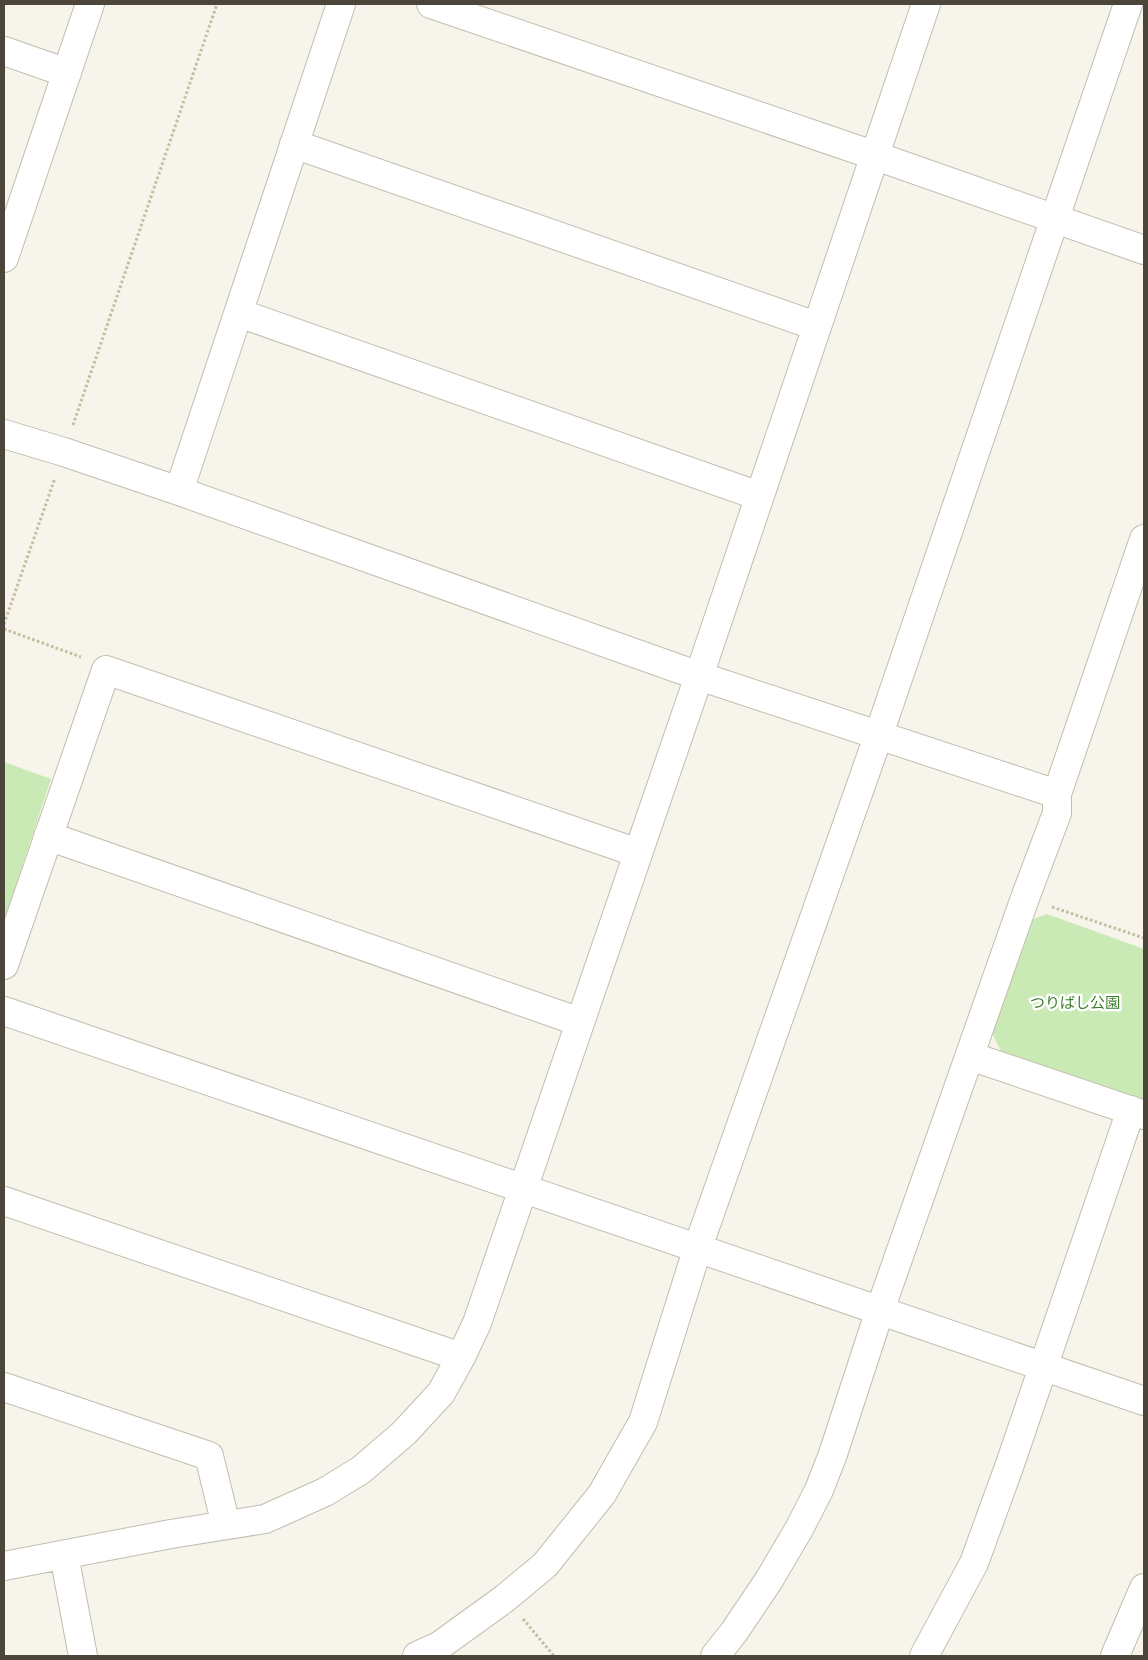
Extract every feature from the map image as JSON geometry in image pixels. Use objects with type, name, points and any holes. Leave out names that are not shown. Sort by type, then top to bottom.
[{"type":"street","points":[[6,244],[90,4]]},
{"type":"street","points":[[179,491],[341,4]]},
{"type":"street","points":[[431,4],[874,155],[1144,250]]},
{"type":"street","points":[[4,1566],[171,1534],[265,1519],[325,1492],[361,1470],[404,1433],[441,1393],[477,1323],[699,676],[926,4]]},
{"type":"street","points":[[418,1656],[439,1646],[504,1599],[545,1564],[602,1494],[643,1422],[698,1248],[879,734],[1128,4]]},
{"type":"street","points":[[4,51],[67,73]]},
{"type":"street","points":[[294,144],[816,326]]},
{"type":"street","points":[[238,313],[759,496]]},
{"type":"street","points":[[4,434],[179,491],[699,676],[1057,794]]},
{"type":"street","points":[[715,1656],[734,1632],[769,1580],[819,1490],[850,1404],[880,1310],[1025,898],[1058,813],[1057,794],[1144,539]]},
{"type":"street","points":[[4,965],[106,670],[638,853]]},
{"type":"street","points":[[48,836],[580,1022]]},
{"type":"street","points":[[4,1011],[1144,1401]]},
{"type":"street","points":[[924,1656],[974,1562],[1043,1367],[1138,1112],[970,1056]]},
{"type":"street","points":[[4,1201],[461,1357]]},
{"type":"street","points":[[4,1387],[209,1456],[226,1525]]},
{"type":"street","points":[[64,1555],[83,1656]]},
{"type":"street","points":[[1115,1656],[1144,1588]]},
{"type":"path","points":[[4,624],[217,4]]},
{"type":"path","points":[[4,629],[87,659],[106,670]]},
{"type":"path","points":[[1025,898],[1144,938]]},
{"type":"path","points":[[523,1619],[554,1656]]},
{"type":"green space","points":[[4,762],[51,779],[4,921]]},
{"type":"green space","name":"つりばし公園","points":[[1047,914],[1144,949],[1144,1100],[1001,1051],[991,1031],[1033,919]]}]
